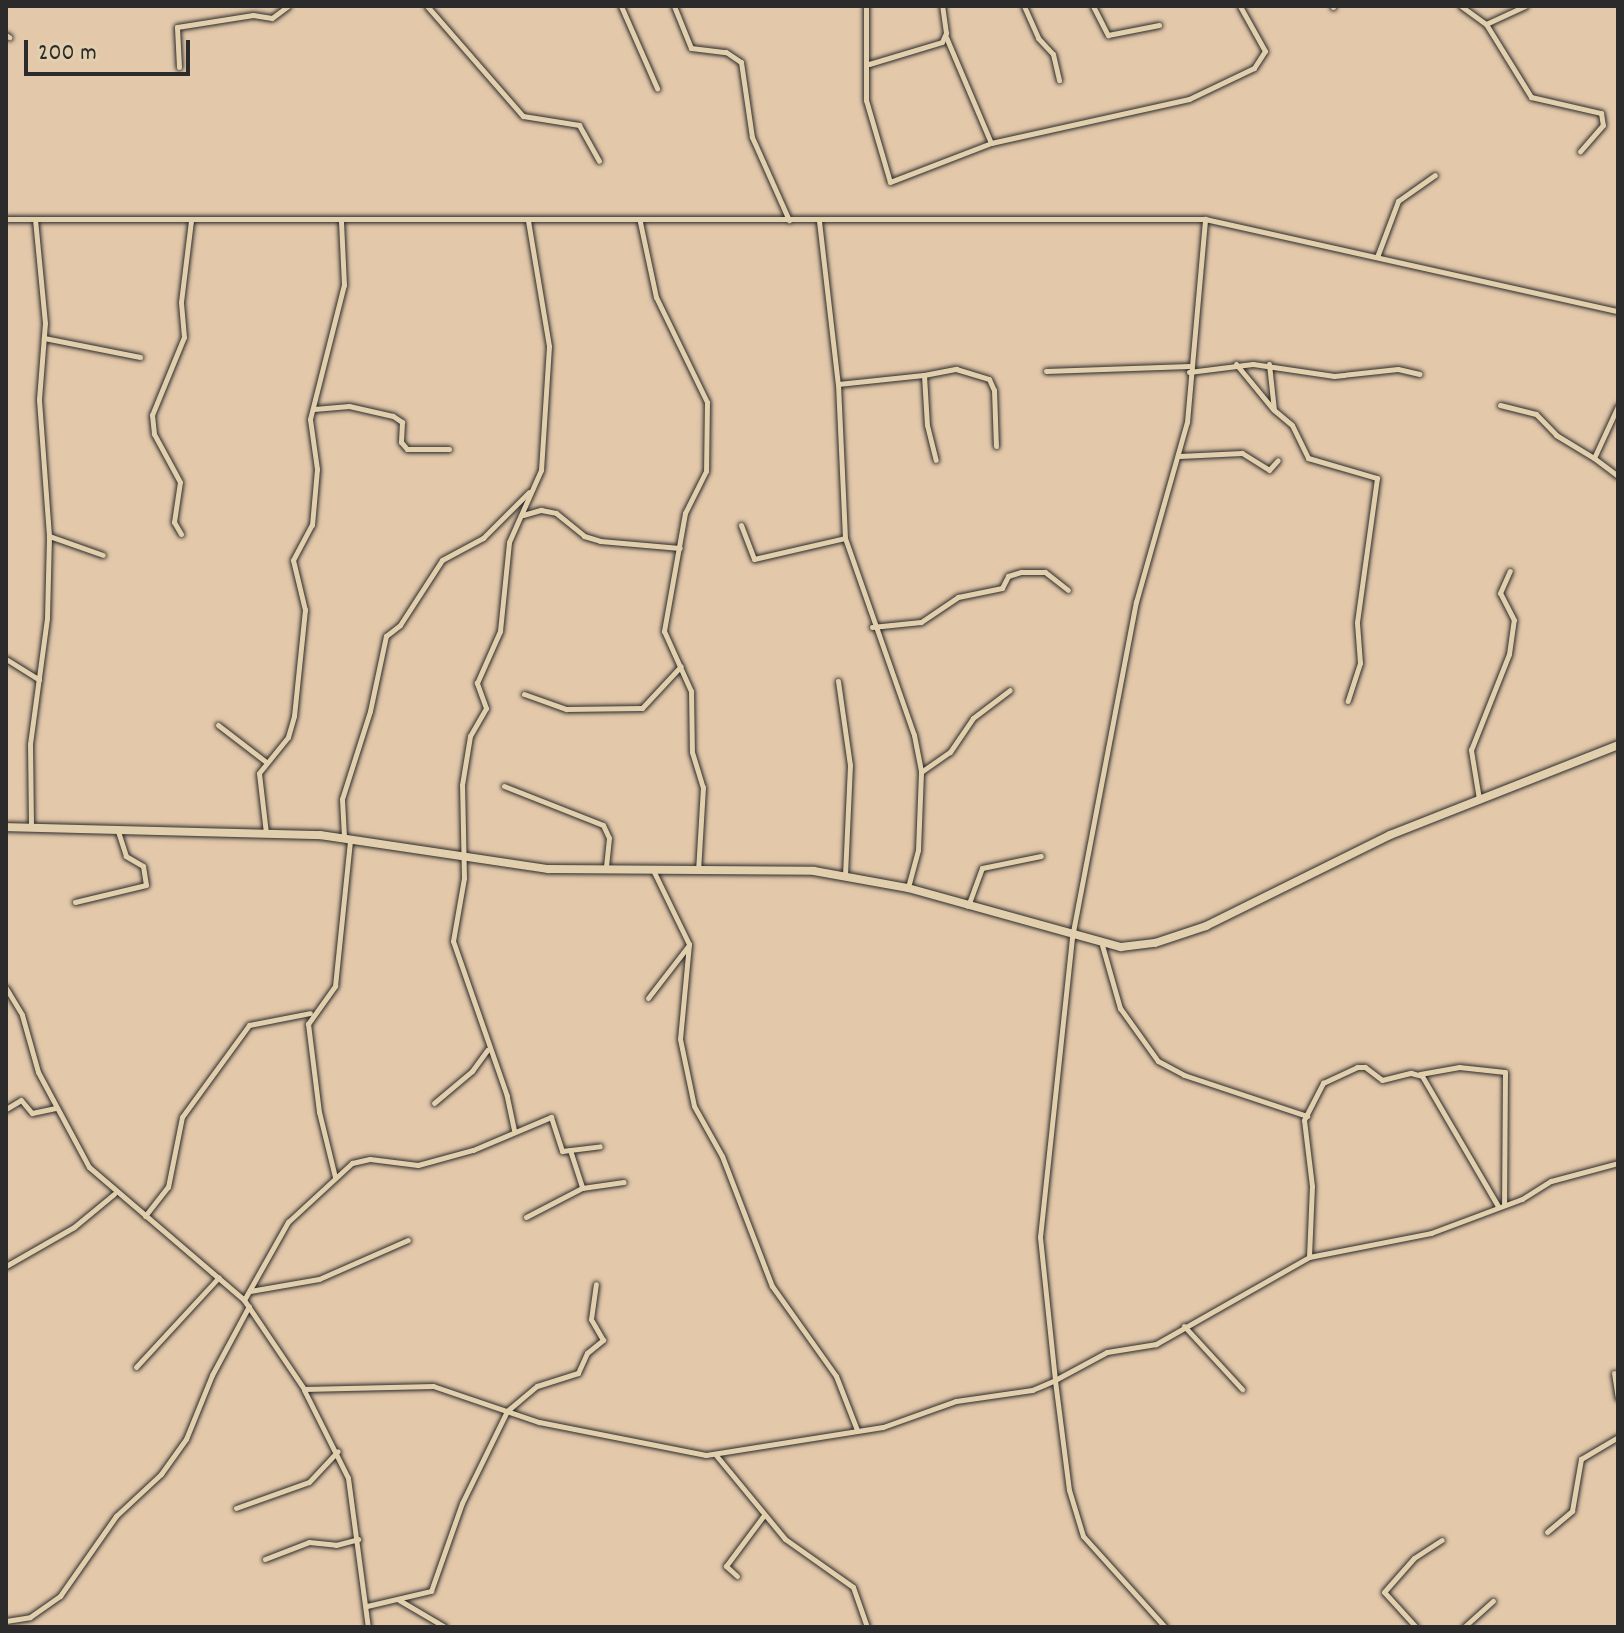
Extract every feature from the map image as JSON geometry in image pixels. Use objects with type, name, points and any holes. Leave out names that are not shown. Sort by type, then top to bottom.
[{"type":"main road","points":[[6,827],[117,826],[347,837],[548,869],[845,874],[908,888],[1102,945],[1138,946],[1180,936],[1390,835],[1618,745]]},
{"type":"street","points":[[179,67],[173,34],[177,27],[253,15],[272,18],[288,6]]},
{"type":"street","points":[[427,6],[523,116],[579,125],[599,161]]},
{"type":"street","points":[[621,6],[657,88]]},
{"type":"street","points":[[674,6],[691,48],[726,52],[741,62],[752,137],[789,220]]},
{"type":"street","points":[[866,6],[869,121],[890,182],[991,143],[1189,99],[1254,68],[1265,51],[1240,6]]},
{"type":"street","points":[[942,6],[946,37],[991,143]]},
{"type":"street","points":[[1024,6],[1038,38],[1053,54],[1059,80]]},
{"type":"street","points":[[1093,6],[1108,35],[1159,25]]},
{"type":"street","points":[[1461,6],[1486,24],[1531,97],[1601,113],[1603,125],[1580,151]]},
{"type":"street","points":[[1486,24],[1525,6]]},
{"type":"street","points":[[869,64],[946,37]]},
{"type":"street","points":[[1377,257],[1398,201],[1435,175]]},
{"type":"street","points":[[6,219],[640,222],[1205,219],[1618,311]]},
{"type":"street","points":[[31,825],[30,744],[39,680],[49,536],[39,399],[44,338],[35,219]]},
{"type":"street","points":[[1165,1627],[1083,1536],[1069,1490],[1040,1237],[1072,937],[1136,602],[1179,456],[1205,219]]},
{"type":"street","points":[[181,534],[174,522],[178,476],[154,434],[152,415],[184,337],[182,288],[191,220]]},
{"type":"street","points":[[266,833],[259,786],[265,761],[282,746],[294,716],[305,610],[292,568],[312,525],[317,469],[309,432],[344,285],[341,221]]},
{"type":"street","points":[[514,1130],[454,950],[464,855],[462,785],[470,736],[486,708],[477,683],[500,631],[505,564],[530,491],[541,470],[549,346],[528,221]]},
{"type":"street","points":[[819,221],[838,384],[845,538],[872,627],[914,735],[921,772],[918,850],[908,888]]},
{"type":"street","points":[[640,222],[656,297],[707,402],[706,471],[685,513],[664,631],[691,691],[692,752],[703,787],[698,870]]},
{"type":"street","points":[[44,338],[140,357]]},
{"type":"street","points":[[1235,364],[1274,410],[1292,425],[1308,458],[1377,478],[1357,623],[1360,663],[1348,701]]},
{"type":"street","points":[[1046,371],[1189,369],[1269,364],[1334,376],[1398,369],[1419,374]]},
{"type":"street","points":[[1269,364],[1274,410]]},
{"type":"street","points":[[838,384],[924,375],[939,368],[989,379],[994,390],[996,446]]},
{"type":"street","points":[[924,375],[927,425],[936,460]]},
{"type":"street","points":[[1500,405],[1536,414],[1556,435],[1618,476]]},
{"type":"street","points":[[313,409],[349,406],[393,416],[402,422],[401,442],[407,449],[449,449]]},
{"type":"street","points":[[1594,458],[1618,406]]},
{"type":"street","points":[[1179,456],[1242,453],[1269,470],[1278,460]]},
{"type":"street","points":[[145,1216],[168,1187],[182,1117],[249,1025],[311,1013],[335,986],[347,837],[342,799],[370,711],[386,636],[400,625],[442,560],[483,538],[530,491]]},
{"type":"street","points":[[522,515],[547,511],[600,541],[680,548]]},
{"type":"street","points":[[741,525],[754,559],[845,538]]},
{"type":"street","points":[[49,536],[103,555]]},
{"type":"street","points":[[1479,799],[1471,750],[1509,654],[1514,620],[1500,593],[1510,571]]},
{"type":"street","points":[[872,627],[921,622],[958,597],[1002,588],[1008,576],[1021,572],[1045,572],[1068,590]]},
{"type":"street","points":[[6,659],[39,680]]},
{"type":"street","points":[[524,694],[566,709],[642,708],[681,666]]},
{"type":"street","points":[[838,681],[850,765],[845,874]]},
{"type":"street","points":[[921,772],[939,763],[973,718],[1010,690]]},
{"type":"street","points":[[218,725],[265,761]]},
{"type":"street","points":[[504,786],[603,825],[609,838],[606,869]]},
{"type":"street","points":[[75,902],[146,885],[144,869],[126,856],[117,826]]},
{"type":"street","points":[[968,906],[982,868],[1041,856]]},
{"type":"street","points":[[653,870],[689,944],[680,1039],[694,1106],[722,1156],[772,1286],[836,1376],[857,1430]]},
{"type":"street","points":[[648,998],[689,944]]},
{"type":"street","points":[[1102,945],[1120,1008],[1158,1061],[1184,1075],[1308,1116]]},
{"type":"street","points":[[6,988],[22,1015],[32,1057],[74,1147],[114,1194],[219,1277],[246,1303],[304,1389],[338,1451],[358,1539],[368,1627]]},
{"type":"street","points":[[311,1013],[319,1112],[335,1177]]},
{"type":"street","points":[[434,1103],[472,1071],[488,1049]]},
{"type":"street","points":[[1309,1257],[1312,1186],[1304,1125],[1323,1083],[1357,1067],[1365,1067],[1382,1080],[1459,1067],[1505,1072],[1501,1205]]},
{"type":"street","points":[[1419,1074],[1501,1205]]},
{"type":"street","points":[[6,1109],[21,1100],[32,1113],[55,1108]]},
{"type":"street","points":[[6,1621],[30,1617],[60,1596],[116,1516],[161,1474],[186,1439],[250,1291],[288,1222],[335,1177],[360,1160],[418,1165],[456,1156],[551,1117],[562,1151],[600,1146]]},
{"type":"street","points":[[570,1150],[582,1188]]},
{"type":"street","points":[[304,1389],[418,1384],[507,1411],[678,1451],[715,1454],[857,1430],[932,1413],[956,1401],[1019,1393],[1055,1380],[1107,1352],[1156,1344],[1309,1257],[1431,1233],[1551,1181],[1618,1163]]},
{"type":"street","points":[[526,1217],[582,1188],[624,1182]]},
{"type":"street","points":[[6,1266],[74,1227],[114,1194]]},
{"type":"street","points":[[250,1291],[319,1279],[408,1240]]},
{"type":"street","points":[[136,1367],[219,1277]]},
{"type":"street","points":[[367,1606],[431,1591],[438,1580],[462,1503],[507,1411],[537,1386],[578,1373],[587,1353],[603,1340],[591,1319],[596,1284]]},
{"type":"street","points":[[1184,1326],[1242,1389]]},
{"type":"street","points":[[1614,1373],[1618,1398]]},
{"type":"street","points":[[1547,1532],[1572,1511],[1581,1459],[1618,1437]]},
{"type":"street","points":[[236,1508],[309,1482],[338,1451]]},
{"type":"street","points":[[715,1454],[785,1539],[853,1587],[867,1627]]},
{"type":"street","points":[[737,1576],[726,1566],[764,1515]]},
{"type":"street","points":[[265,1559],[296,1545],[336,1545],[358,1539]]},
{"type":"street","points":[[1416,1627],[1384,1592],[1414,1558],[1442,1540]]},
{"type":"street","points":[[398,1600],[445,1627]]},
{"type":"street","points":[[1464,1627],[1493,1601]]}]
